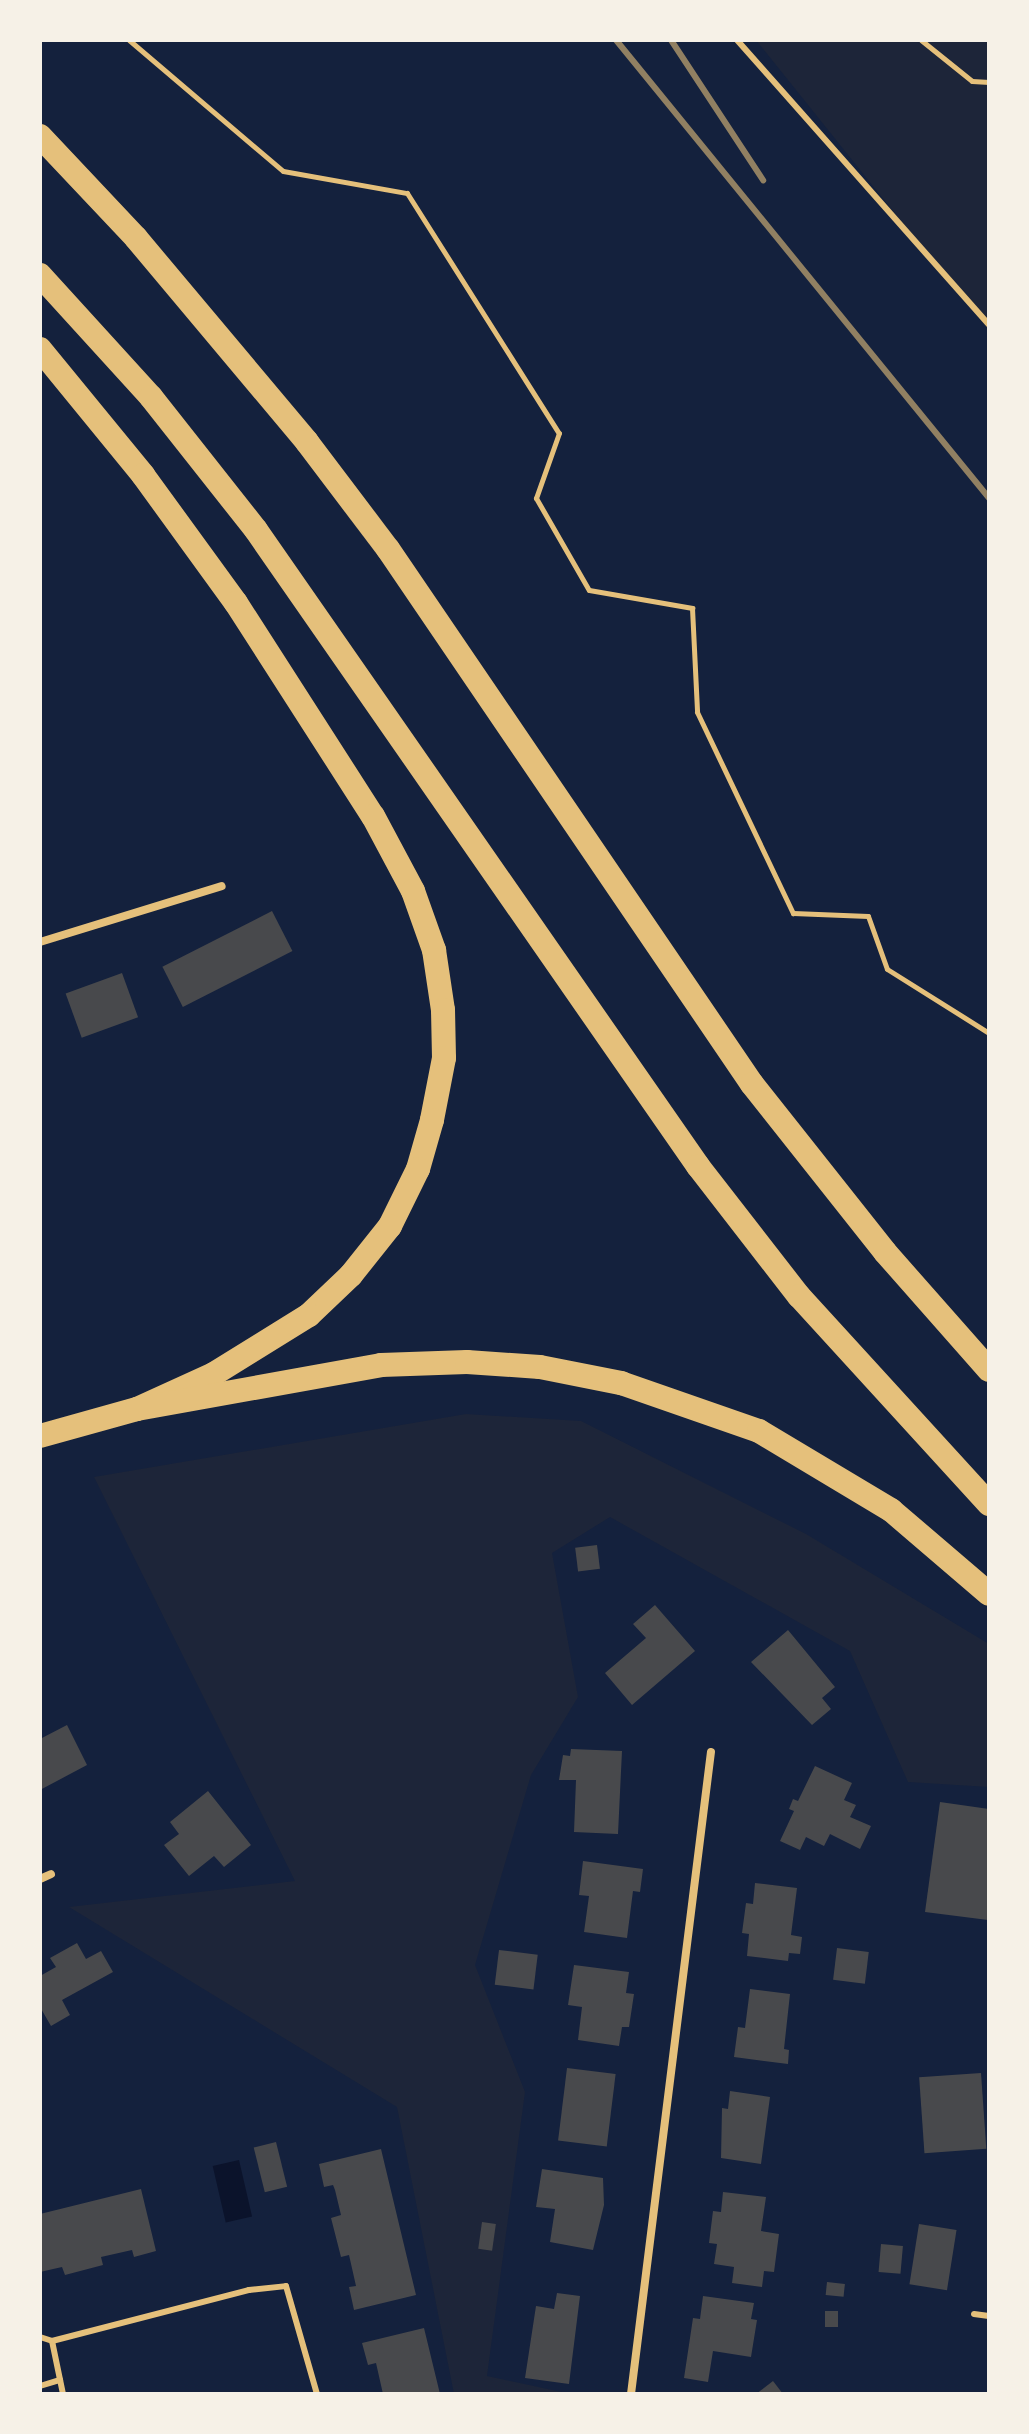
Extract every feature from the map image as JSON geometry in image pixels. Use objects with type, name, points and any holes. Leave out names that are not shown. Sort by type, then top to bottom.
[{"type":"highway","points":[[40,136],[136,238],[307,442],[388,549],[752,1084],[876,1241],[989,1370]]},
{"type":"highway","points":[[40,275],[151,397],[256,530],[408,742],[593,1021],[707,1177],[809,1308],[989,1504]]},
{"type":"highway","points":[[40,349],[143,475],[236,603],[373,816],[413,891],[434,950],[443,1010],[444,1058],[432,1120],[418,1169],[390,1226],[351,1275],[309,1315],[214,1374],[137,1409]]},
{"type":"highway","points":[[40,1436],[137,1409],[381,1365],[482,1363],[621,1383],[759,1431],[827,1468],[891,1510],[989,1594]]},
{"type":"street","points":[[40,942],[222,886]]},
{"type":"street","points":[[631,2394],[711,1752]]},
{"type":"street","points":[[40,1879],[51,1874]]},
{"type":"lane","points":[[737,40],[989,325]]},
{"type":"lane","points":[[40,2337],[52,2341],[249,2290],[286,2286],[317,2394]]},
{"type":"lane","points":[[974,2314],[989,2316]]},
{"type":"lane","points":[[52,2341],[63,2394]]},
{"type":"lane","points":[[40,2386],[60,2380]]},
{"type":"path","points":[[129,40],[283,171],[407,193],[559,433],[536,498],[589,590],[692,608],[697,712],[793,913],[868,916],[887,969],[989,1033]]},
{"type":"path","points":[[921,40],[972,81],[989,82]]},
{"type":"shaded area","points":[[756,40],[989,40],[989,331]]},
{"type":"shaded area","points":[[466,1414],[581,1421],[806,1534],[989,1644],[989,1787],[908,1782],[850,1651],[610,1517],[552,1553],[578,1697],[531,1775],[475,1965],[525,2092],[487,2376],[571,2394],[454,2394],[397,2107],[69,1907],[295,1881],[94,1477]]},
{"type":"shaded area","points":[[239,2160],[252,2217],[226,2223],[213,2166]]},
{"type":"building","points":[[272,911],[292,951],[183,1007],[162,967]]},
{"type":"building","points":[[122,973],[138,1017],[82,1038],[66,994]]},
{"type":"building","points":[[597,1545],[600,1569],[578,1572],[575,1548]]},
{"type":"building","points":[[655,1605],[695,1651],[632,1705],[605,1673],[646,1638],[633,1624]]},
{"type":"building","points":[[788,1630],[835,1687],[822,1698],[831,1709],[812,1725],[751,1662]]},
{"type":"building","points":[[67,1725],[87,1765],[40,1790],[40,1739]]},
{"type":"building","points":[[571,1749],[622,1751],[618,1834],[574,1832],[576,1780],[559,1780],[563,1755],[570,1756]]},
{"type":"building","points":[[815,1766],[852,1783],[844,1800],[856,1805],[850,1817],[871,1826],[860,1849],[830,1834],[824,1846],[806,1837],[800,1850],[780,1841],[794,1811],[789,1809],[793,1799],[798,1801]]},
{"type":"building","points":[[208,1791],[251,1845],[224,1867],[214,1856],[189,1876],[164,1845],[179,1834],[170,1822]]},
{"type":"building","points":[[940,1802],[989,1809],[988,1920],[925,1912]]},
{"type":"building","points":[[583,1861],[643,1869],[640,1892],[633,1891],[627,1938],[584,1932],[589,1896],[579,1895]]},
{"type":"building","points":[[755,1883],[797,1888],[791,1935],[802,1937],[800,1954],[789,1953],[788,1961],[747,1956],[749,1934],[742,1933],[746,1903],[753,1904]]},
{"type":"building","points":[[77,1943],[86,1959],[101,1951],[113,1972],[62,2000],[70,2015],[51,2026],[40,2007],[40,1976],[56,1967],[50,1958]]},
{"type":"building","points":[[837,1948],[869,1952],[865,1984],[833,1980]]},
{"type":"building","points":[[499,1950],[538,1955],[533,1989],[495,1985]]},
{"type":"building","points":[[574,1965],[629,1972],[626,1993],[634,1994],[629,2027],[622,2027],[619,2046],[578,2040],[582,2007],[568,2005]]},
{"type":"building","points":[[750,1989],[790,1994],[784,2049],[789,2050],[788,2064],[734,2057],[738,2027],[745,2028]]},
{"type":"building","points":[[567,2068],[616,2074],[607,2146],[558,2140]]},
{"type":"building","points":[[981,2073],[986,2149],[924,2153],[919,2077]]},
{"type":"building","points":[[730,2091],[770,2097],[761,2164],[721,2158],[722,2108],[728,2109]]},
{"type":"building","points":[[276,2142],[287,2187],[265,2192],[254,2148]]},
{"type":"building","points":[[381,2149],[416,2295],[354,2310],[349,2287],[356,2286],[349,2255],[341,2257],[331,2218],[341,2215],[333,2185],[324,2187],[319,2164]]},
{"type":"building","points":[[542,2169],[603,2178],[604,2205],[593,2250],[550,2242],[555,2209],[536,2207]]},
{"type":"building","points":[[141,2189],[156,2251],[134,2257],[132,2250],[101,2257],[103,2265],[65,2275],[62,2267],[40,2272],[40,2214]]},
{"type":"building","points":[[723,2192],[766,2197],[761,2231],[779,2234],[774,2272],[764,2271],[762,2287],[732,2283],[734,2267],[714,2264],[717,2244],[709,2243],[713,2211],[721,2212]]},
{"type":"building","points":[[482,2222],[496,2224],[492,2251],[478,2249]]},
{"type":"building","points":[[919,2224],[957,2230],[947,2290],[909,2284]]},
{"type":"building","points":[[881,2244],[903,2246],[900,2274],[879,2272]]},
{"type":"building","points":[[827,2282],[845,2284],[844,2297],[826,2295]]},
{"type":"building","points":[[557,2293],[580,2296],[569,2384],[525,2378],[536,2306],[554,2309]]},
{"type":"building","points":[[703,2296],[754,2303],[751,2319],[757,2320],[751,2357],[713,2351],[708,2382],[684,2378],[693,2318],[700,2319]]},
{"type":"building","points":[[825,2311],[838,2311],[838,2327],[825,2327]]},
{"type":"building","points":[[424,2328],[440,2394],[383,2394],[376,2363],[368,2365],[362,2343]]},
{"type":"building","points":[[773,2381],[783,2394],[756,2394]]},
{"type":"railway","points":[[616,40],[989,498]]},
{"type":"railway","points":[[671,40],[763,180]]}]
